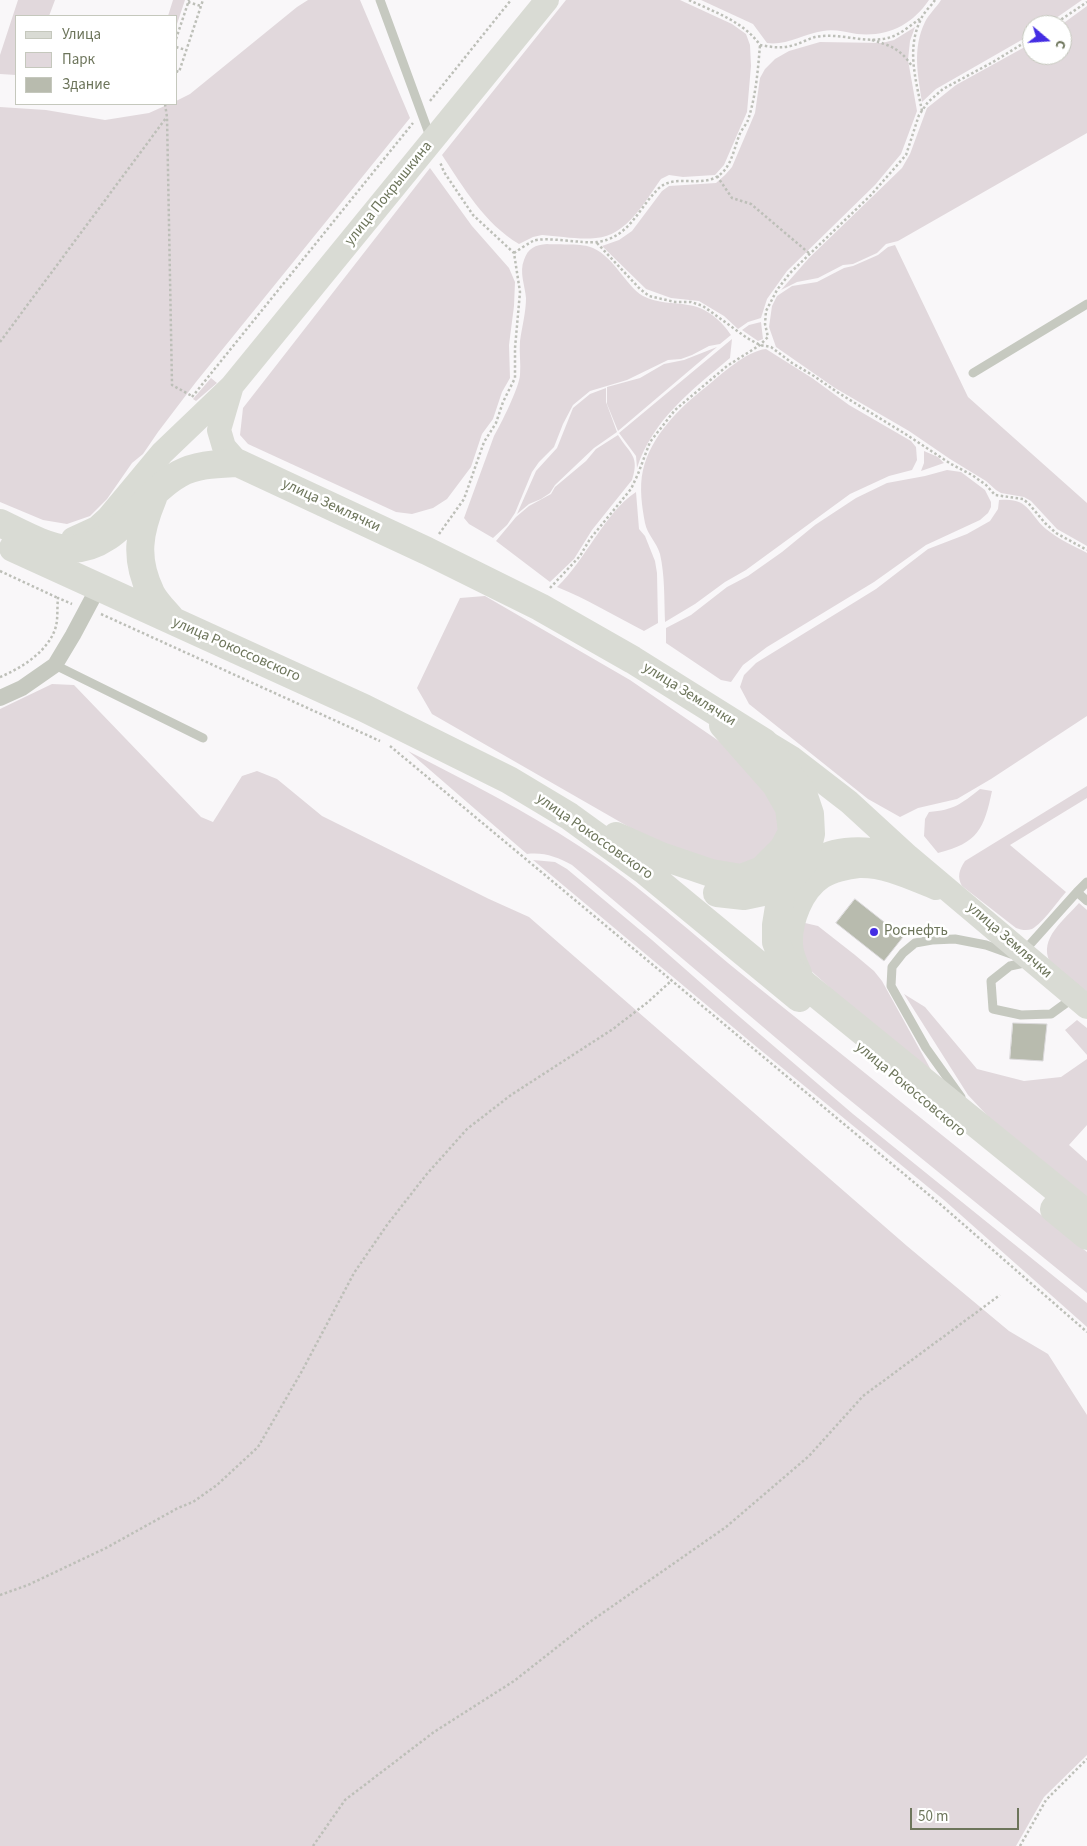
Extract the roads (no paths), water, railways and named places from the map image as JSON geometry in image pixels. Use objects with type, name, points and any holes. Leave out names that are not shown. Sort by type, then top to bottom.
[{"type":"highway","points":[[0,523],[46,544],[66,549],[87,548],[103,540],[118,529],[179,474],[210,464],[238,463]]},
{"type":"highway","name":"улица Землячки","points":[[238,463],[540,606],[633,660],[764,742]]},
{"type":"highway","points":[[154,495],[143,523],[140,542],[142,566],[151,594],[174,622]]},
{"type":"highway","name":"улица Рокоссовского","points":[[0,542],[93,599],[174,622],[364,708],[509,780],[570,816],[646,871],[1087,1236]]},
{"type":"highway","points":[[570,816],[661,856],[711,873],[741,878],[762,870],[783,849],[792,832],[789,808],[776,785],[709,709]]},
{"type":"highway","points":[[646,871],[688,887],[722,894],[744,896],[782,888],[804,863],[810,834],[810,814],[803,793],[764,742]]},
{"type":"highway","name":"улица Рокоссовского","points":[[782,888],[777,916],[776,942],[780,955],[804,984],[1087,1214]]},
{"type":"main road","name":"улица Покрышкина","points":[[232,387],[547,0]]},
{"type":"main road","points":[[232,387],[219,430],[224,447],[238,463]]},
{"type":"main road","points":[[46,544],[68,541],[97,528],[108,518],[162,453],[232,387]]},
{"type":"main road","name":"улица Землячки","points":[[764,742],[792,758],[849,802],[910,857],[1081,1002]]},
{"type":"main road","points":[[804,863],[833,852],[855,849],[877,850],[910,857]]},
{"type":"main road","points":[[804,984],[790,946],[792,928],[799,907],[809,888],[822,876],[859,866],[880,868],[904,875],[958,897]]},
{"type":"street","points":[[0,698],[22,688],[55,665],[93,599]]},
{"type":"lane","points":[[380,0],[432,142]]},
{"type":"lane","points":[[973,374],[1087,304]]},
{"type":"lane","points":[[55,665],[203,738]]},
{"type":"lane","points":[[1081,1002],[1051,1014],[1021,1015],[993,1009],[991,981],[1010,966],[1027,957],[1077,892],[1087,882]]},
{"type":"lane","points":[[1077,892],[1087,901]]},
{"type":"lane","points":[[986,1132],[926,1048],[891,986],[892,966],[915,943],[932,940],[955,939],[986,945],[1027,957]]},
{"type":"place","name":"Роснефть","points":[[874,932]]}]
